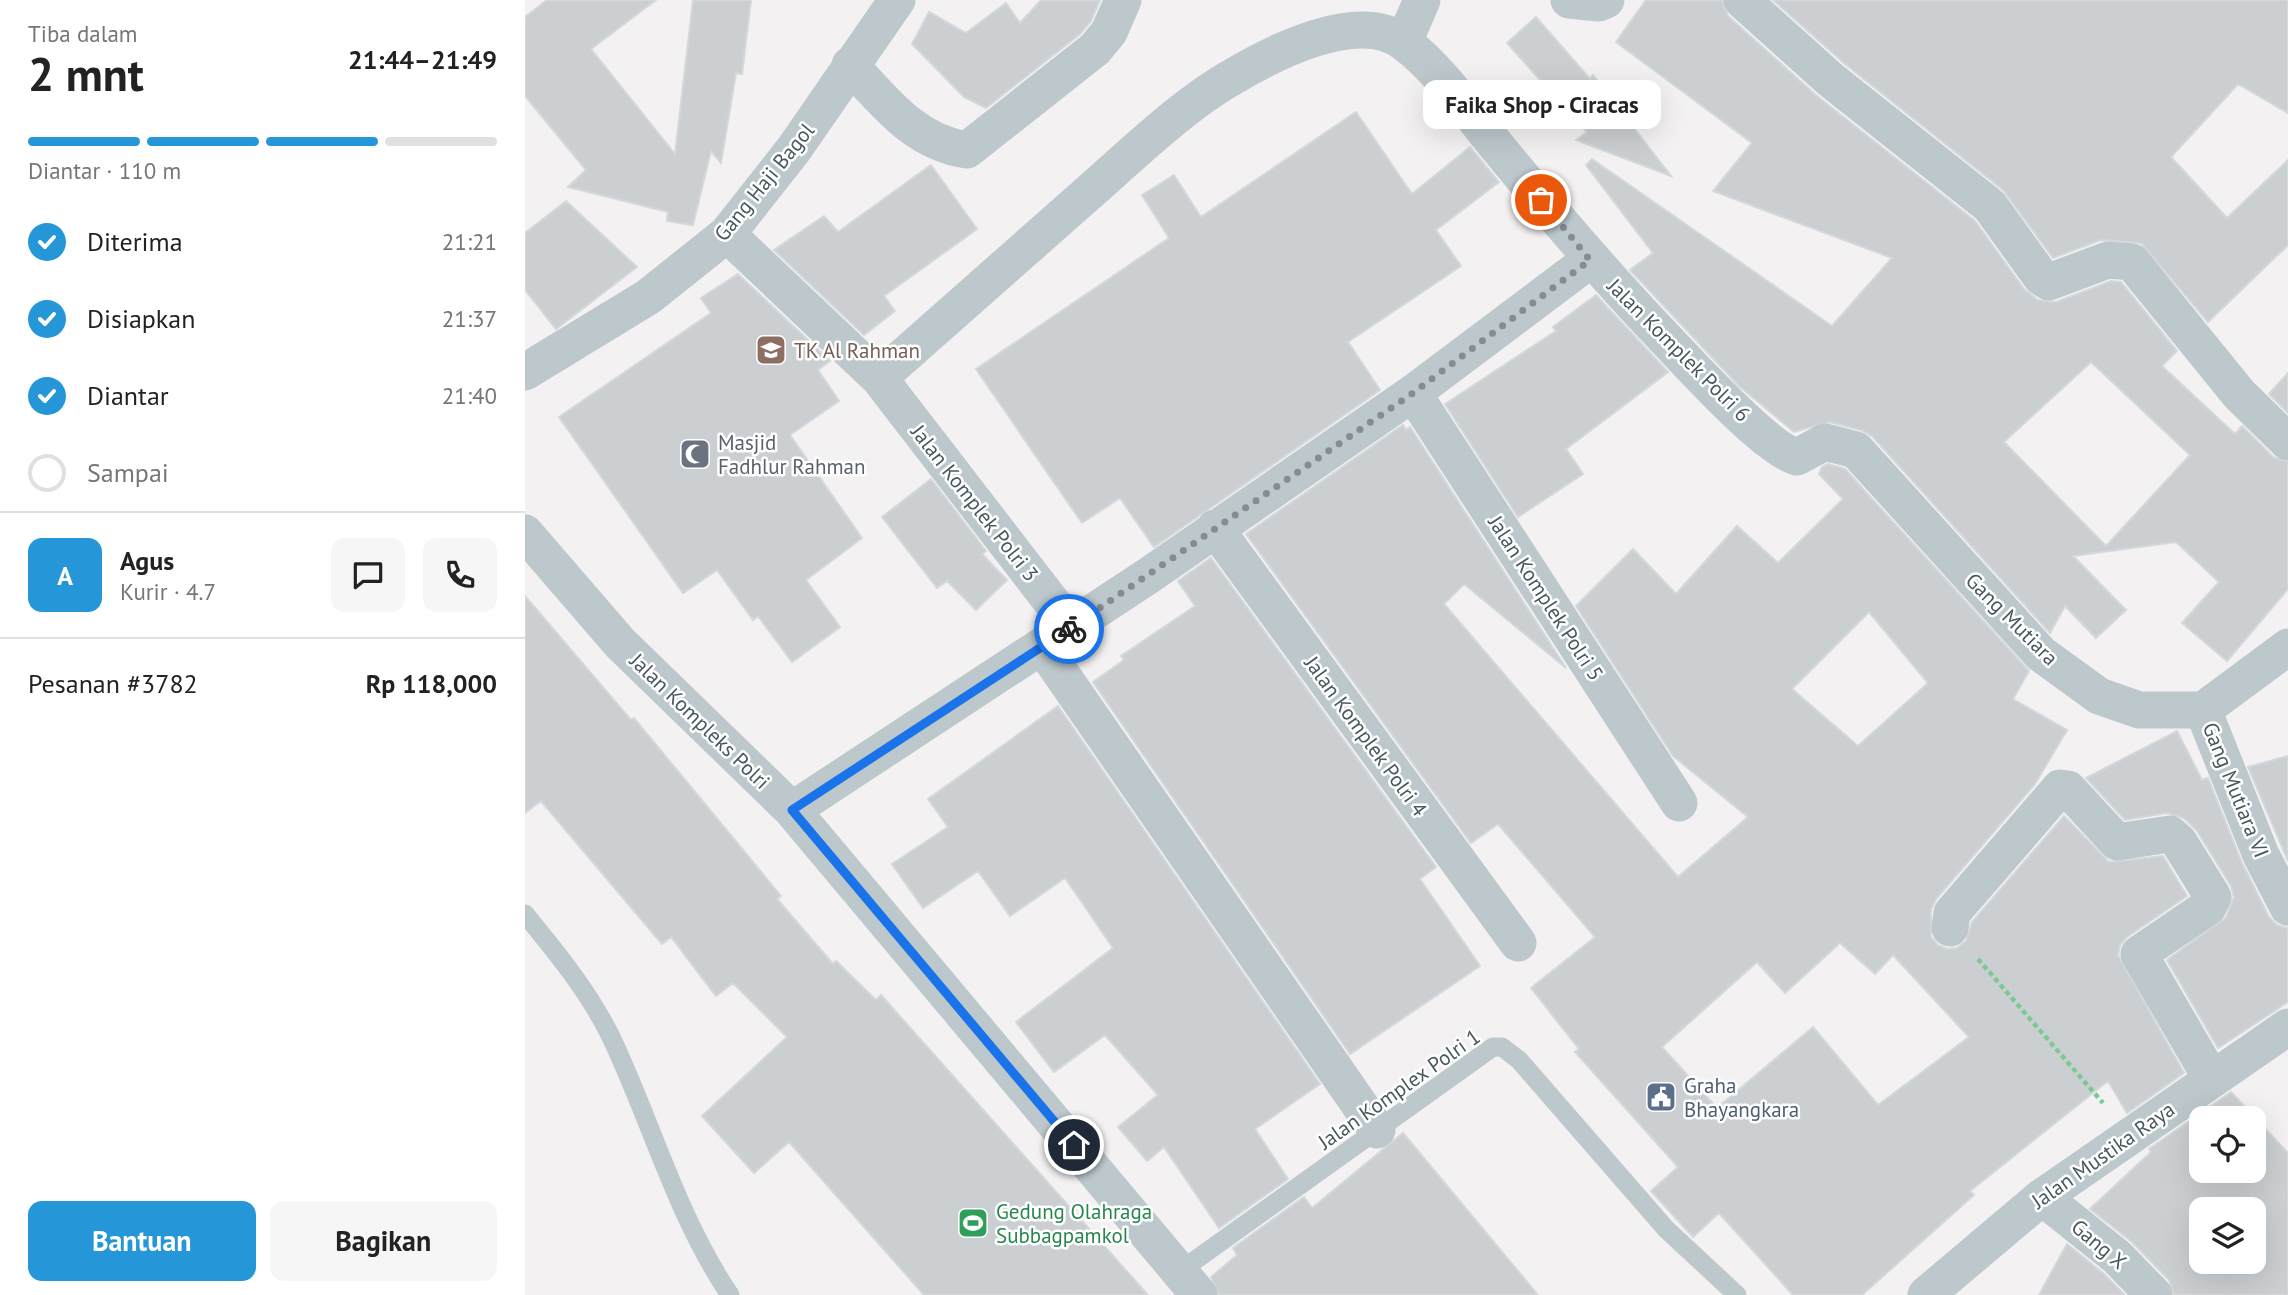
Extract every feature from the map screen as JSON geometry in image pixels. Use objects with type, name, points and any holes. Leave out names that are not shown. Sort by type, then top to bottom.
[{"type":"street","name":"Gang Haji Bagol","points":[[525,372],[648,297],[727,234],[795,149],[897,0]]},
{"type":"street","points":[[850,65],[910,128],[938,143],[967,150],[1095,49],[1109,32],[1123,0]]},
{"type":"street","points":[[879,378],[1124,161],[1227,80],[1305,43],[1348,29],[1377,31],[1404,42],[1422,0]]},
{"type":"street","points":[[1569,0],[1599,3],[1606,0]]},
{"type":"street","points":[[1742,0],[1831,80],[1990,206],[2045,279],[2054,282],[2108,260],[2132,262],[2239,394],[2288,442]]},
{"type":"street","name":"Jalan Komplek Polri 6","points":[[1404,42],[1442,80],[1590,260],[1706,381],[1768,439]]},
{"type":"street","name":"Jalan Komplek Polri 3","points":[[727,234],[879,378],[1056,637],[1377,1130]]},
{"type":"street","points":[[792,810],[1056,637],[1413,393],[1590,260]]},
{"type":"street","name":"Jalan Komplek Polri 5","points":[[1413,393],[1679,803]]},
{"type":"street","name":"Gang Mutiara","points":[[1768,439],[1787,454],[1797,457],[1825,442],[1856,450],[2041,654],[2099,696],[2139,710],[2203,710]]},
{"type":"street","name":"Jalan Komplek Polri 4","points":[[1215,528],[1518,943]]},
{"type":"street","name":"Jalan Kompleks Polri","points":[[525,533],[620,643],[792,810],[1189,1283]]},
{"type":"street","points":[[2203,710],[2288,647]]},
{"type":"street","name":"Gang Mutiara VI","points":[[2203,710],[2261,855],[2288,907]]},
{"type":"street","points":[[1951,928],[1952,913],[2060,788],[2068,789],[2117,842],[2170,834],[2179,842],[2213,897],[2212,902],[2139,954],[2211,1078]]},
{"type":"street","name":"Jalan Mustika Raya","points":[[1926,1295],[2042,1197],[2288,1027]]},
{"type":"street","name":"Gang X","points":[[2042,1197],[2117,1257],[2154,1295]]},
{"type":"lane","points":[[525,914],[575,976],[610,1037],[669,1181],[707,1261],[730,1295]]},
{"type":"lane","name":"Jalan Komplex Polri 1","points":[[1189,1283],[1377,1130],[1493,1048],[1502,1047],[1519,1060],[1665,1229],[1737,1295]]},
{"type":"path","points":[[1951,928],[2131,1135]]},
{"type":"building","points":[[547,0],[656,0],[591,49],[675,154],[693,0],[751,0],[742,74],[736,73],[721,163],[711,151],[693,225],[667,221],[668,212],[568,187],[586,170],[525,96],[525,17]]},
{"type":"building","points":[[1041,0],[1100,0],[1091,21],[1080,34],[986,108],[964,97],[912,44],[929,12],[966,33],[1006,3],[1020,23]]},
{"type":"building","points":[[1646,0],[1722,0],[1728,16],[1817,96],[1975,221],[2024,289],[2038,300],[2056,302],[2111,281],[2121,282],[2177,351],[2162,366],[2235,434],[2242,426],[2273,457],[2288,462],[2288,589],[2227,661],[2182,623],[2219,582],[2176,542],[2073,556],[2126,610],[2096,638],[2065,606],[2050,633],[1872,436],[1861,430],[1829,422],[1794,432],[1739,386],[1630,270],[1653,253],[1586,165],[1592,159],[1832,326],[1892,258],[1713,191],[1752,143],[1616,42]],"holes":[[[2091,362],[2190,455],[2106,546],[2004,442]]]},
{"type":"building","points":[[1773,0],[2288,0],[2288,113],[2238,84],[2171,157],[2227,218],[2288,160],[2288,245],[2208,322],[2141,243],[2101,240],[2053,258],[2003,190],[1845,64]]},
{"type":"building","points":[[1536,17],[1590,79],[1593,75],[1671,176],[1576,140],[1587,132],[1507,43]]},
{"type":"building","points":[[1356,112],[1412,194],[1470,147],[1499,182],[1436,230],[1461,266],[1348,342],[1380,390],[1154,547],[1120,498],[1082,523],[976,369],[1169,238],[1142,195],[1174,175],[1201,217]]},
{"type":"building","points":[[931,165],[977,229],[884,296],[895,311],[864,335],[774,250],[824,216],[838,232]]},
{"type":"building","points":[[566,201],[637,267],[556,329],[525,290],[525,233]]},
{"type":"building","name":"Masjid Fadhlur Rahman","points":[[738,274],[830,361],[818,370],[839,401],[790,435],[862,538],[806,580],[840,627],[792,662],[758,616],[753,620],[717,570],[683,593],[559,417],[711,313],[701,298]]},
{"type":"building","points":[[1596,295],[1668,372],[1566,449],[1583,474],[1518,517],[1445,404],[1556,331],[1553,327]]},
{"type":"building","points":[[2288,373],[2288,413],[2269,394]]},
{"type":"building","points":[[1403,425],[1406,430],[1410,427],[1566,668],[1464,584],[1444,604],[1678,877],[1748,817],[1673,756],[1576,606],[1633,549],[1676,594],[1737,526],[1778,563],[1843,499],[1819,474],[1822,467],[1828,464],[1845,469],[2029,671],[2013,699],[2067,730],[2035,784],[1936,899],[1931,910],[1931,937],[1938,945],[1947,949],[1957,948],[1966,941],[1972,922],[2064,816],[2109,862],[2163,856],[2187,896],[2127,937],[2120,945],[2118,955],[2184,1073],[2127,1113],[2108,1081],[1970,1191],[1974,1195],[1862,1295],[1793,1295],[1719,1213],[1693,1237],[1651,1191],[1678,1167],[1575,1052],[1579,1049],[1531,988],[1595,937],[1498,824],[1471,843],[1246,534]],"holes":[[[1869,612],[1928,683],[1858,746],[1792,689]],[[1840,943],[1875,974],[1893,955],[1969,1037],[1878,1105],[1813,1027],[1717,1108],[1662,1047],[1757,962],[1785,993]]]},
{"type":"building","points":[[931,479],[986,551],[982,554],[1007,580],[976,610],[947,581],[937,588],[882,517]]},
{"type":"building","points":[[1211,558],[1436,867],[1420,879],[1480,966],[1350,1054],[1093,682],[1124,660],[1121,656],[1195,606],[1178,581]]},
{"type":"building","points":[[525,596],[631,720],[634,718],[781,896],[777,899],[833,964],[836,961],[876,1000],[881,995],[1148,1295],[924,1295],[789,1142],[754,1173],[702,1116],[787,1037],[733,983],[716,996],[671,937],[662,944],[541,801],[525,813]]},
{"type":"building","points":[[1058,706],[1320,1084],[1255,1129],[1288,1179],[1219,1228],[1164,1147],[1147,1161],[1118,1127],[1158,1095],[1105,1035],[1054,1072],[1016,1022],[1113,948],[1065,878],[1010,916],[978,871],[923,908],[892,864],[948,827],[928,799]]},
{"type":"building","points":[[2177,731],[2202,780],[2208,778],[2242,863],[2269,917],[2277,925],[2288,928],[2288,1002],[2218,1048],[2167,960],[2226,917],[2234,897],[2231,886],[2197,831],[2184,818],[2167,813],[2125,820],[2086,778]]},
{"type":"building","points":[[2288,756],[2288,861],[2248,767]]},
{"type":"building","points":[[2231,1092],[2244,1106],[2211,1106]]},
{"type":"building","points":[[2189,1121],[2189,1183],[2266,1183],[2266,1129],[2288,1153],[2288,1295],[2174,1295],[2169,1280],[2132,1242],[2090,1209],[2151,1152],[2149,1149]]},
{"type":"building","points":[[1403,1133],[1538,1295],[1219,1295],[1211,1277],[1237,1255],[1233,1248],[1304,1197],[1312,1208]]},
{"type":"building","points":[[2067,1244],[2103,1273],[2125,1295],[2039,1295]]},
{"type":"way so far","points":[[1069,629],[1413,393],[1590,260],[1541,200]]},
{"type":"place","name":"Faika Shop - Ciracas","points":[[1541,200]]},
{"type":"place","name":"TK Al Rahman","points":[[771,350]]},
{"type":"place","name":"Masjid Fadhlur Rahman","points":[[695,454]]},
{"type":"place","name":"Graha Bhayangkara","points":[[1661,1097]]},
{"type":"place","name":"Gedung Olahraga Subbagpamkol","points":[[973,1223]]},
{"type":"route","points":[[1069,629],[792,810],[1074,1145]]}]
